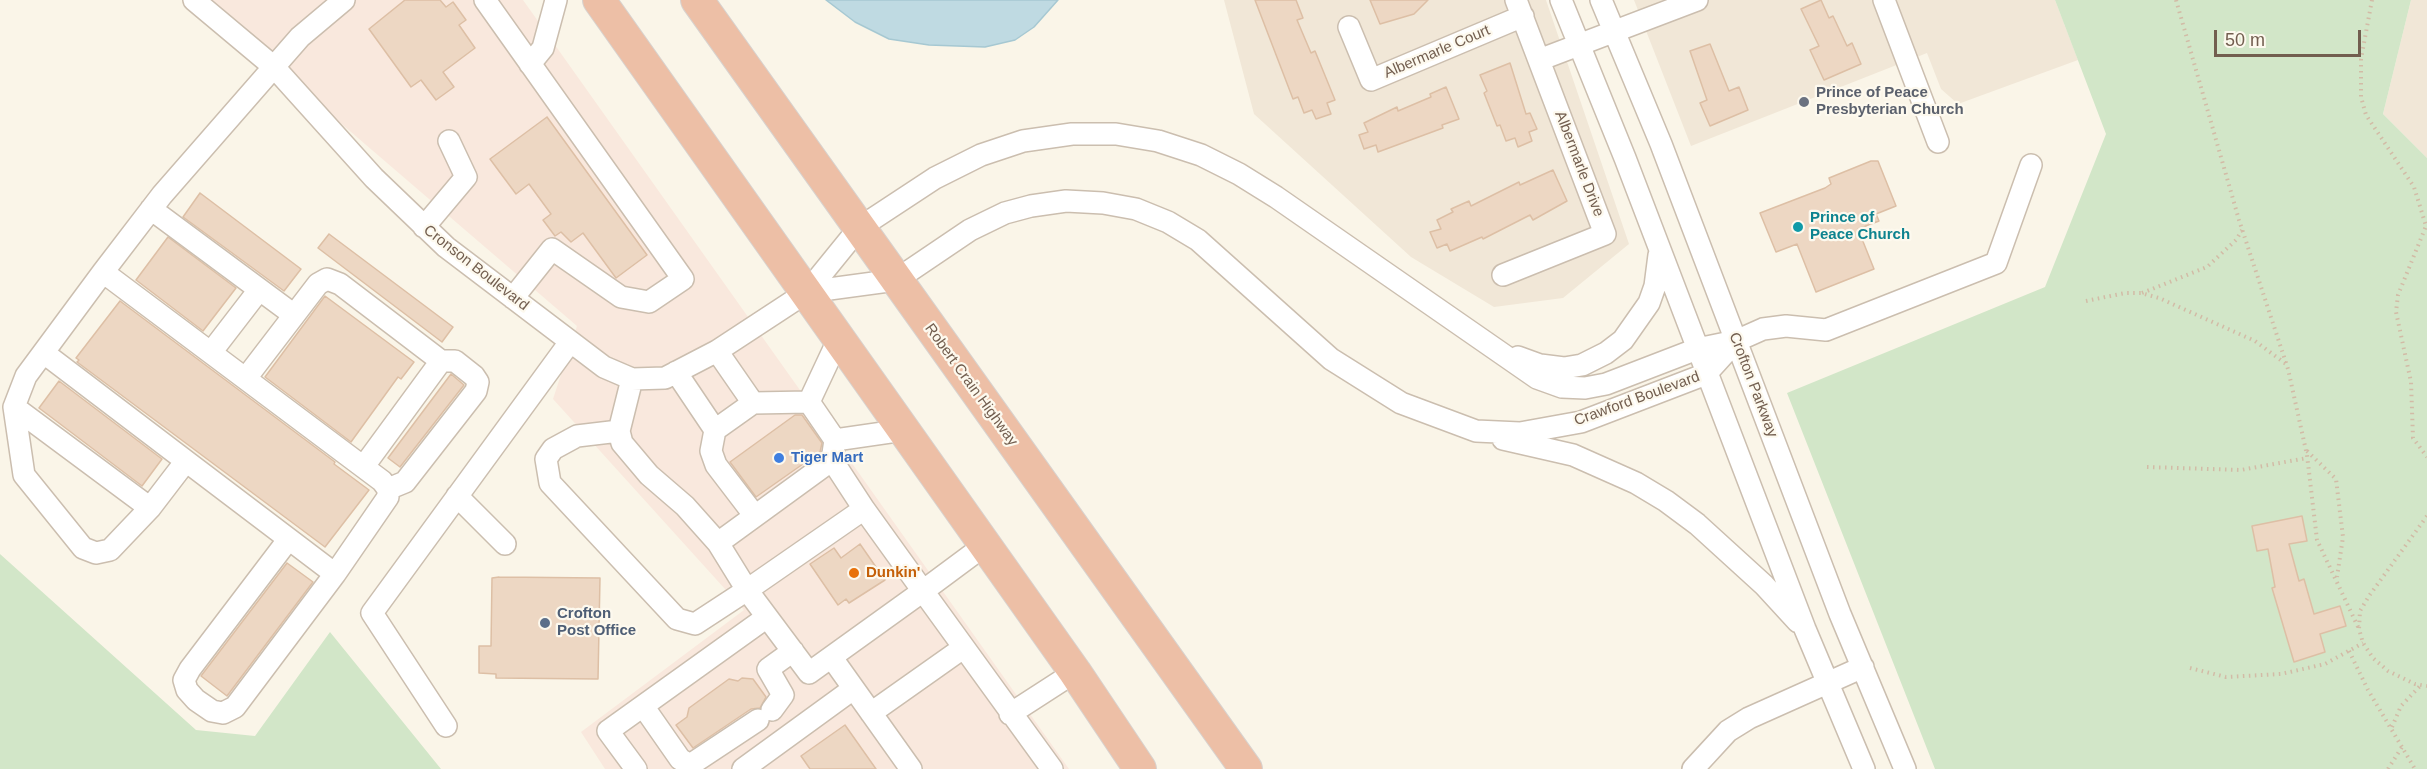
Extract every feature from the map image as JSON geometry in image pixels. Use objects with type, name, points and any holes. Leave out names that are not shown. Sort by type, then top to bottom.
[{"type":"highway","points":[[599,0],[1075,672],[1140,769]]},
{"type":"highway","name":"Robert Crain Highway","points":[[698,0],[1246,769]]},
{"type":"street","name":"Cronson Boulevard","points":[[194,0],[274,67],[374,178],[424,227],[604,367],[632,379],[665,378],[717,351],[807,292]]},
{"type":"street","points":[[186,461],[150,508],[110,550],[96,554],[83,548],[24,475],[14,407],[26,376],[151,209],[300,37],[344,0]]},
{"type":"street","points":[[485,0],[683,279],[649,302],[621,297],[552,249],[513,298]]},
{"type":"street","points":[[530,64],[543,48],[556,0]]},
{"type":"street","points":[[1561,0],[1625,158],[1805,629],[1864,769]]},
{"type":"street","name":"Crofton Parkway","points":[[1601,0],[1661,144],[1863,667],[1905,769]]},
{"type":"street","points":[[1539,60],[1697,0]]},
{"type":"street","points":[[1884,0],[1938,141]]},
{"type":"street","name":"Albermarle Court","points":[[1349,27],[1371,80],[1520,8]]},
{"type":"street","name":"Albermarle Drive","points":[[1503,275],[1605,234],[1520,8]]},
{"type":"street","name":"Crawford Boulevard","points":[[807,292],[859,228],[934,178],[981,155],[1023,141],[1072,134],[1105,134],[1158,141],[1201,155],[1239,174],[1537,378],[1562,387],[1585,388],[1606,384],[1697,349],[1736,341]]},
{"type":"street","points":[[424,227],[466,177],[449,141]]},
{"type":"street","points":[[1736,341],[1763,329],[1786,326],[1826,330],[1995,263],[2031,165]]},
{"type":"street","name":"Crawford Boulevard","points":[[807,292],[896,280],[970,230],[1005,213],[1031,206],[1066,201],[1102,203],[1136,209],[1168,222],[1198,240],[1331,359],[1364,382],[1401,403],[1476,431],[1520,433],[1581,422],[1706,374],[1736,341]]},
{"type":"street","points":[[151,209],[294,315]]},
{"type":"street","points":[[1493,347],[1540,365],[1564,368],[1582,365],[1606,353],[1623,340],[1649,303],[1655,286],[1659,251]]},
{"type":"street","points":[[103,272],[213,351],[364,466],[388,489],[388,497],[335,574],[235,707],[224,713],[212,711],[196,700],[187,690],[184,680],[288,540]]},
{"type":"street","points":[[246,378],[318,284],[327,279],[340,284],[441,361],[455,361],[474,376],[478,382],[476,391],[405,482],[388,489]]},
{"type":"street","points":[[213,351],[259,290]]},
{"type":"street","points":[[809,402],[839,338]]},
{"type":"street","points":[[446,726],[372,613],[570,342]]},
{"type":"street","points":[[717,351],[753,403]]},
{"type":"street","points":[[44,353],[335,574]]},
{"type":"street","points":[[364,466],[441,361]]},
{"type":"street","points":[[676,372],[715,430]]},
{"type":"street","points":[[632,379],[619,431],[628,453],[649,476],[686,506],[718,543],[747,590],[809,673],[985,545]]},
{"type":"street","points":[[755,516],[716,465],[711,451],[715,430],[753,403],[809,402]]},
{"type":"street","points":[[809,402],[864,509],[1010,714],[1052,769]]},
{"type":"street","points":[[14,407],[150,508]]},
{"type":"street","points":[[718,543],[755,516],[833,450],[904,430]]},
{"type":"street","points":[[619,431],[577,436],[553,449],[546,459],[550,483],[676,619],[695,624],[864,509]]},
{"type":"street","points":[[1476,431],[1573,456],[1636,483],[1697,524],[1764,585],[1805,629]]},
{"type":"street","points":[[457,496],[505,544]]},
{"type":"street","points":[[636,769],[608,731],[767,617]]},
{"type":"street","points":[[871,713],[963,648]]},
{"type":"street","points":[[643,706],[680,759],[690,765],[765,715],[783,695],[768,669],[793,651]]},
{"type":"street","points":[[832,658],[911,769]]},
{"type":"street","points":[[1693,769],[1728,731],[1749,718],[1863,667]]},
{"type":"street","points":[[1010,714],[1075,672]]},
{"type":"street","points":[[743,769],[769,762],[853,688]]},
{"type":"path","points":[[2176,0],[2242,230],[2286,364],[2306,451],[2314,528],[2324,559],[2337,578],[2363,643],[2373,658],[2388,671],[2420,686],[2427,686]]},
{"type":"path","points":[[2372,0],[2361,59],[2361,97],[2366,115],[2414,187],[2426,226],[2398,295],[2396,312],[2411,382],[2414,438],[2427,457]]},
{"type":"path","points":[[2141,293],[2207,267],[2236,240],[2242,230]]},
{"type":"path","points":[[2086,301],[2125,293],[2141,293],[2209,318],[2254,340],[2286,364]]},
{"type":"path","points":[[2306,451],[2336,479],[2343,537],[2337,578]]},
{"type":"path","points":[[2147,467],[2241,470],[2307,458]]},
{"type":"path","points":[[2359,629],[2360,611],[2369,596],[2427,516]]},
{"type":"path","points":[[2190,668],[2226,677],[2250,678],[2296,672],[2325,664],[2363,643]]},
{"type":"path","points":[[2349,651],[2368,690],[2415,769]]},
{"type":"path","points":[[2392,727],[2401,706],[2420,686]]},
{"type":"path","points":[[2388,769],[2402,747]]},
{"type":"shaded area","points":[[209,0],[523,0],[1069,769],[605,769],[581,732],[744,610],[553,399],[577,326],[330,114]]},
{"type":"shaded area","points":[[1224,0],[1546,0],[1629,244],[1563,298],[1494,307],[1411,257],[1254,114]]},
{"type":"shaded area","points":[[1634,0],[2055,0],[2078,60],[1958,104],[1941,89],[1927,53],[1691,146]]},
{"type":"shaded area","points":[[2411,0],[2427,0],[2427,158],[2383,114]]},
{"type":"green space","points":[[2055,0],[2411,0],[2383,114],[2427,158],[2427,769],[1935,769],[1787,393],[2045,287],[2106,134]]},
{"type":"green space","points":[[0,554],[196,730],[255,736],[330,632],[441,769],[0,769]]},
{"type":"water","points":[[826,0],[1058,0],[1034,27],[1015,40],[985,47],[929,45],[889,39],[855,22]]},
{"type":"building","points":[[405,0],[440,0],[446,7],[453,2],[466,20],[459,25],[475,48],[443,72],[454,87],[436,100],[421,80],[411,87],[369,29]]},
{"type":"building","points":[[1255,0],[1296,0],[1303,18],[1297,20],[1311,53],[1315,51],[1335,100],[1327,103],[1331,114],[1316,119],[1312,110],[1304,113],[1298,97],[1293,99]]},
{"type":"building","points":[[1370,0],[1428,0],[1414,14],[1380,24]]},
{"type":"building","points":[[1821,0],[1829,18],[1833,16],[1847,46],[1852,43],[1861,64],[1824,80],[1810,50],[1819,46],[1801,9]]},
{"type":"building","points":[[1710,44],[1729,91],[1739,87],[1748,110],[1710,126],[1700,103],[1707,100],[1690,51]]},
{"type":"building","points":[[1510,63],[1526,114],[1530,113],[1537,129],[1529,132],[1532,141],[1518,147],[1515,138],[1506,141],[1500,125],[1497,126],[1484,93],[1487,91],[1480,75]]},
{"type":"building","points":[[1446,87],[1459,119],[1442,125],[1443,128],[1378,152],[1376,145],[1364,149],[1359,135],[1368,132],[1364,123],[1397,107],[1398,111],[1431,97],[1430,94]]},
{"type":"building","points":[[547,117],[647,255],[616,278],[583,233],[571,242],[561,232],[555,236],[543,220],[551,214],[529,184],[516,194],[490,159]]},
{"type":"building","name":"Prince of Peace Church","points":[[1871,161],[1878,161],[1896,206],[1876,214],[1879,221],[1858,229],[1874,269],[1816,292],[1797,244],[1776,252],[1760,213],[1825,188],[1831,184],[1829,178]]},
{"type":"building","points":[[1553,170],[1567,201],[1533,220],[1530,215],[1483,239],[1482,237],[1450,251],[1447,244],[1437,248],[1430,232],[1441,229],[1437,220],[1453,212],[1451,209],[1469,201],[1471,206],[1519,182],[1520,185]]},
{"type":"building","points":[[200,193],[301,269],[284,291],[183,217]]},
{"type":"building","points":[[329,234],[453,327],[442,342],[318,248]]},
{"type":"building","points":[[168,237],[236,288],[203,331],[136,280]]},
{"type":"building","points":[[325,296],[414,362],[401,379],[398,377],[351,442],[265,377]]},
{"type":"building","points":[[120,301],[369,490],[325,547],[77,362],[79,360],[76,358]]},
{"type":"building","points":[[451,374],[464,385],[400,467],[388,458]]},
{"type":"building","points":[[59,381],[162,459],[142,486],[39,408]]},
{"type":"building","points":[[795,415],[802,415],[822,443],[820,452],[756,497],[730,462]]},
{"type":"building","points":[[2302,516],[2307,541],[2289,544],[2299,581],[2304,579],[2314,614],[2340,606],[2346,626],[2320,634],[2325,652],[2294,662],[2272,588],[2275,587],[2268,549],[2257,551],[2252,526]]},
{"type":"building","name":"Dunkin'","points":[[860,544],[885,580],[849,603],[846,599],[838,605],[810,564],[834,548],[841,558]]},
{"type":"building","points":[[287,563],[313,582],[227,696],[201,676]]},
{"type":"building","name":"Crofton Post Office","points":[[492,578],[600,578],[598,679],[496,678],[496,674],[479,673],[479,646],[491,646]]},
{"type":"building","points":[[742,678],[753,679],[766,697],[760,708],[751,709],[693,748],[676,725],[687,717],[689,708],[729,679],[738,681]]},
{"type":"building","points":[[845,725],[876,769],[810,769],[801,756]]},
{"type":"place","name":"Prince of Peace Presbyterian Church","points":[[1804,102]]},
{"type":"place","name":"Prince of Peace Church","points":[[1798,227]]},
{"type":"place","name":"Tiger Mart","points":[[779,458]]},
{"type":"place","name":"Dunkin'","points":[[854,573]]},
{"type":"place","name":"Crofton Post Office","points":[[545,623]]}]
